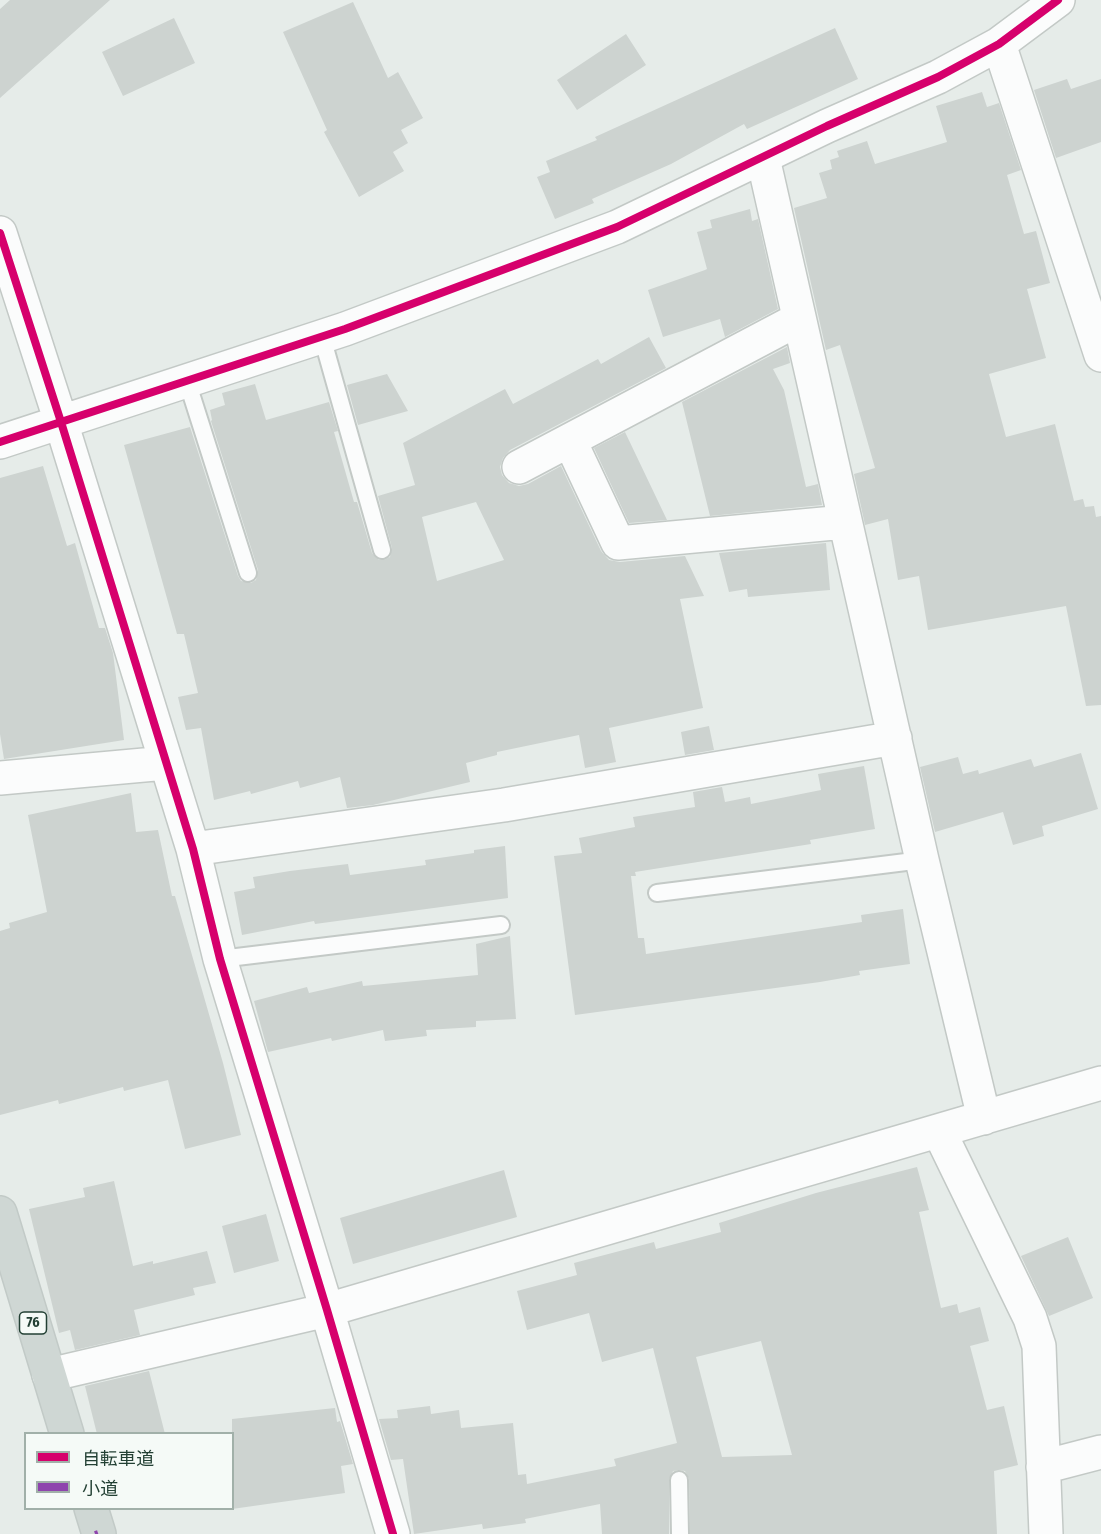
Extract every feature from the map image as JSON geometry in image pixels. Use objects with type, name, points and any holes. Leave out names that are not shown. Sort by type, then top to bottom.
[{"type":"main road","name":"76","points":[[0,1213],[66,1432]]},
{"type":"main road","points":[[91,1510],[99,1534]]},
{"type":"street","points":[[0,442],[322,337],[617,227],[938,77],[999,44],[1058,0]]},
{"type":"street","points":[[999,44],[1101,355]]},
{"type":"street","points":[[763,158],[922,860],[984,1118]]},
{"type":"street","points":[[0,233],[193,849],[220,959],[393,1534]]},
{"type":"street","points":[[519,467],[799,319]]},
{"type":"street","points":[[570,441],[618,543],[845,522]]},
{"type":"street","points":[[193,849],[504,805],[895,738]]},
{"type":"street","points":[[0,778],[166,763]]},
{"type":"street","points":[[49,1375],[327,1310],[1101,1083]]},
{"type":"street","points":[[939,1131],[1030,1318],[1039,1346],[1046,1534]]},
{"type":"street","points":[[1043,1467],[1101,1452]]},
{"type":"lane","points":[[322,337],[382,550]]},
{"type":"lane","points":[[187,381],[248,573]]},
{"type":"lane","points":[[657,893],[922,860]]},
{"type":"lane","points":[[220,959],[501,926]]},
{"type":"lane","points":[[679,1480],[680,1534]]},
{"type":"building","points":[[10,0],[110,0],[0,98],[0,9]]},
{"type":"building","points":[[353,2],[388,78],[398,72],[423,118],[401,130],[408,143],[393,152],[404,171],[359,197],[324,132],[327,130],[283,32]]},
{"type":"building","points":[[174,18],[195,63],[123,96],[102,52]]},
{"type":"building","points":[[835,28],[858,79],[747,129],[744,124],[671,164],[592,199],[594,203],[555,219],[537,177],[550,172],[546,161],[597,140],[595,137]]},
{"type":"building","points":[[626,34],[646,65],[577,110],[557,80]]},
{"type":"building","points":[[1067,79],[1071,89],[1101,79],[1101,142],[1056,158],[1034,90]]},
{"type":"building","points":[[982,92],[987,107],[999,103],[1021,170],[1007,175],[1024,234],[1036,231],[1050,283],[1027,289],[1046,358],[989,374],[1006,437],[1055,424],[1074,501],[1083,499],[1085,507],[1094,506],[1096,517],[1101,516],[1101,705],[1086,706],[1066,606],[928,630],[919,576],[898,580],[888,519],[865,525],[854,474],[875,468],[840,345],[826,350],[794,208],[827,198],[819,173],[832,169],[830,160],[839,157],[837,151],[867,141],[875,164],[947,142],[936,106]]},
{"type":"building","points":[[750,209],[752,221],[758,219],[778,309],[725,337],[720,319],[663,337],[648,290],[707,269],[697,232],[712,228],[710,220]]},
{"type":"building","points":[[649,337],[666,368],[510,450],[503,458],[500,467],[502,475],[509,483],[519,486],[528,484],[561,466],[601,551],[609,560],[620,562],[685,556],[704,596],[680,599],[703,708],[609,728],[616,762],[585,768],[579,735],[497,752],[497,755],[466,763],[470,782],[373,805],[347,808],[340,777],[300,788],[298,781],[251,794],[250,791],[214,800],[201,728],[186,730],[178,697],[198,693],[184,634],[177,634],[124,445],[190,427],[238,576],[241,581],[251,583],[256,580],[258,570],[211,421],[210,410],[225,405],[222,393],[255,384],[266,420],[329,402],[338,431],[334,432],[354,502],[357,502],[372,553],[379,560],[384,560],[390,557],[392,548],[378,496],[415,485],[403,443],[505,389],[513,404],[598,359],[601,364]],"holes":[[[476,502],[504,560],[437,581],[422,517]]]},
{"type":"building","points":[[787,347],[790,363],[773,369],[784,390],[806,487],[818,484],[822,505],[710,516],[682,402]]},
{"type":"building","points":[[387,374],[408,411],[358,425],[347,385]]},
{"type":"building","points":[[625,432],[667,520],[629,523],[594,448]]},
{"type":"building","points":[[43,466],[67,546],[75,543],[99,628],[105,628],[113,653],[124,740],[4,759],[0,734],[0,478]]},
{"type":"building","points":[[826,543],[830,590],[748,597],[747,589],[729,592],[719,553]]},
{"type":"building","points":[[709,726],[714,750],[685,755],[681,732]]},
{"type":"building","points":[[1081,753],[1098,809],[1042,826],[1044,836],[1013,845],[1003,812],[935,832],[920,767],[958,757],[963,774],[978,770],[979,774],[1031,759],[1034,767]]},
{"type":"building","points":[[864,766],[875,829],[810,840],[811,844],[635,872],[636,876],[631,876],[638,938],[644,938],[646,954],[862,922],[861,915],[903,909],[910,964],[859,971],[860,975],[820,982],[575,1015],[554,856],[582,853],[579,838],[635,827],[633,817],[695,807],[693,792],[722,787],[725,802],[750,797],[751,804],[821,790],[818,774]]},
{"type":"building","points":[[131,793],[136,832],[158,830],[172,896],[175,896],[223,1063],[241,1135],[185,1149],[168,1080],[124,1091],[123,1087],[59,1104],[58,1100],[0,1115],[0,931],[10,928],[9,923],[47,912],[28,815]]},
{"type":"building","points":[[505,846],[508,898],[315,924],[314,921],[242,935],[234,892],[255,888],[253,877],[348,864],[350,875],[426,865],[425,860]]},
{"type":"building","points":[[510,936],[516,1019],[476,1021],[476,1027],[426,1030],[427,1036],[385,1041],[383,1030],[332,1041],[331,1038],[268,1052],[254,1001],[307,987],[309,993],[362,981],[363,986],[478,975],[476,944]]},
{"type":"building","points":[[917,1167],[929,1210],[919,1212],[941,1308],[957,1304],[959,1313],[980,1307],[989,1341],[970,1346],[987,1410],[1004,1406],[1018,1465],[994,1471],[997,1534],[690,1534],[689,1479],[685,1471],[679,1470],[673,1471],[669,1480],[669,1534],[602,1534],[600,1504],[525,1519],[526,1523],[483,1529],[482,1524],[414,1534],[403,1459],[391,1460],[379,1419],[398,1418],[397,1410],[430,1406],[431,1414],[459,1410],[461,1428],[513,1423],[518,1475],[526,1474],[527,1484],[616,1466],[614,1459],[677,1443],[653,1348],[602,1362],[589,1313],[527,1330],[517,1291],[577,1275],[574,1263],[654,1242],[656,1249],[721,1232],[719,1223],[816,1193]],"holes":[[[761,1341],[792,1455],[722,1457],[696,1357]]]},
{"type":"building","points":[[504,1170],[517,1217],[353,1264],[340,1218]]},
{"type":"building","points":[[114,1181],[133,1266],[153,1261],[153,1264],[207,1251],[216,1283],[193,1288],[195,1295],[134,1310],[140,1335],[75,1350],[70,1330],[59,1333],[29,1209],[85,1197],[83,1188]]},
{"type":"building","points":[[266,1214],[279,1261],[234,1273],[222,1226]]},
{"type":"building","points":[[1068,1237],[1093,1298],[1049,1316],[1021,1256]]},
{"type":"building","points":[[149,1371],[164,1432],[96,1432],[85,1386]]},
{"type":"building","points":[[335,1408],[337,1422],[340,1421],[353,1464],[341,1466],[345,1493],[234,1509],[232,1419]]},
{"type":"cycle path","points":[[0,442],[345,329],[617,227],[827,126],[938,77],[999,44],[1058,0]]},
{"type":"cycle path","points":[[0,233],[193,849],[220,959],[393,1534]]}]
